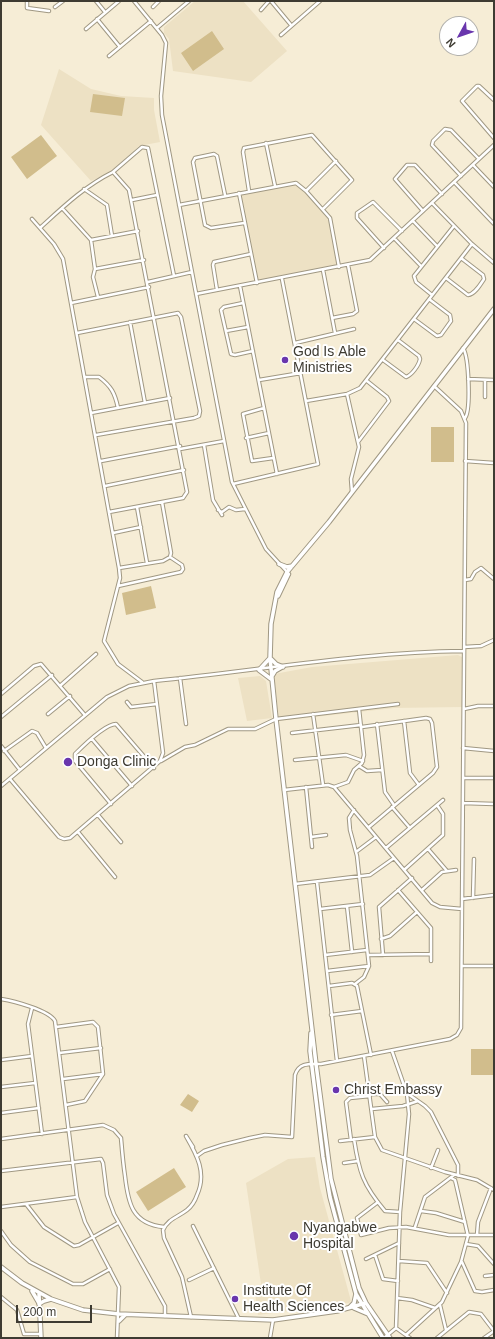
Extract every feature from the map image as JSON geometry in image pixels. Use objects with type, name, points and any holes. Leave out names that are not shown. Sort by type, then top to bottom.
[{"type":"street","points":[[27,1],[27,8],[49,11]]},
{"type":"street","points":[[55,7],[63,1]]},
{"type":"street","points":[[96,1],[105,12]]},
{"type":"street","points":[[86,29],[118,1]]},
{"type":"street","points":[[134,1],[157,28],[166,43],[161,96],[162,115],[233,484],[266,549],[288,573]]},
{"type":"street","points":[[153,7],[159,1]]},
{"type":"street","points":[[157,28],[189,1]]},
{"type":"street","points":[[261,10],[270,1],[291,25]]},
{"type":"street","points":[[281,35],[320,1]]},
{"type":"street","points":[[97,19],[120,46]]},
{"type":"street","points":[[109,56],[151,21]]},
{"type":"street","points":[[494,100],[479,86],[476,86],[462,101],[494,138]]},
{"type":"street","points":[[461,176],[432,145],[433,141],[445,129],[451,130],[479,159]]},
{"type":"street","points":[[250,191],[243,150],[245,148],[312,135],[336,160],[352,180],[323,209]]},
{"type":"street","points":[[266,143],[276,186]]},
{"type":"street","points":[[41,227],[84,189],[97,179],[113,172],[142,147],[146,146],[149,150],[174,276]]},
{"type":"street","points":[[196,294],[282,279],[370,260],[479,159],[493,148]]},
{"type":"street","points":[[225,195],[218,157],[212,154],[193,160],[205,224],[208,228],[244,223]]},
{"type":"street","points":[[306,191],[336,160]]},
{"type":"street","points":[[423,211],[394,179],[407,165],[415,165],[442,194]]},
{"type":"street","points":[[473,165],[494,187]]},
{"type":"street","points":[[109,512],[183,498],[187,495],[180,447],[132,200],[128,187],[113,172]]},
{"type":"street","points":[[454,182],[494,224]]},
{"type":"street","points":[[179,205],[225,195],[296,183],[323,209],[332,222],[339,267]]},
{"type":"street","points":[[84,189],[107,205],[112,236]]},
{"type":"street","points":[[239,193],[257,283]]},
{"type":"street","points":[[132,200],[157,195]]},
{"type":"street","points":[[384,248],[357,218],[357,213],[373,202],[402,231]]},
{"type":"street","points":[[432,203],[472,244],[494,263]]},
{"type":"street","points":[[62,208],[91,240],[95,269],[93,277],[98,297]]},
{"type":"street","points":[[32,219],[41,227],[61,254],[72,303],[101,461],[120,576],[104,640],[118,664],[142,682]]},
{"type":"street","points":[[413,221],[437,246]]},
{"type":"street","points":[[432,295],[414,280],[414,276],[454,226]]},
{"type":"street","points":[[91,240],[138,231]]},
{"type":"street","points":[[394,238],[421,266]]},
{"type":"street","points":[[306,401],[358,391],[472,244]]},
{"type":"street","points":[[218,290],[213,266],[214,262],[251,254]]},
{"type":"street","points":[[446,278],[468,295],[472,294],[479,287],[484,279],[483,275],[461,258]]},
{"type":"street","points":[[95,269],[144,260]]},
{"type":"street","points":[[332,318],[353,314],[357,311],[348,265]]},
{"type":"street","points":[[323,270],[335,333]]},
{"type":"street","points":[[148,282],[192,272]]},
{"type":"street","points":[[233,484],[318,464],[282,279]]},
{"type":"street","points":[[240,286],[277,474]]},
{"type":"street","points":[[72,303],[149,287]]},
{"type":"street","points":[[414,319],[437,336],[441,335],[451,321],[450,315],[429,299]]},
{"type":"street","points":[[243,303],[224,307],[222,309],[226,331],[232,354],[253,351]]},
{"type":"street","points":[[288,573],[494,308]]},
{"type":"street","points":[[77,333],[176,312],[180,315],[198,404],[199,416],[96,435]]},
{"type":"street","points":[[130,322],[145,403]]},
{"type":"street","points":[[226,331],[248,328]]},
{"type":"street","points":[[295,343],[354,329]]},
{"type":"street","points":[[383,360],[406,377],[410,376],[420,363],[419,356],[398,340]]},
{"type":"street","points":[[197,1156],[204,1151],[222,1145],[264,1135],[292,1137],[295,1076],[300,1067],[314,1063],[321,1064],[450,1039],[457,1035],[461,1028],[465,418],[468,412],[468,379],[466,355],[463,348]]},
{"type":"street","points":[[258,380],[300,373]]},
{"type":"street","points":[[85,378],[99,377],[111,387],[115,393],[118,408]]},
{"type":"street","points":[[468,379],[494,380]]},
{"type":"street","points":[[485,380],[485,397]]},
{"type":"street","points":[[358,442],[389,401],[387,397],[367,381]]},
{"type":"street","points":[[433,386],[458,407],[465,418]]},
{"type":"street","points":[[347,394],[358,442],[359,453],[351,479],[352,492]]},
{"type":"street","points":[[92,413],[170,398]]},
{"type":"street","points":[[264,408],[243,414],[246,438],[252,461],[274,458]]},
{"type":"street","points":[[246,438],[269,433]]},
{"type":"street","points":[[101,461],[224,441]]},
{"type":"street","points":[[204,445],[212,496],[218,510],[222,515]]},
{"type":"street","points":[[465,461],[494,462]]},
{"type":"street","points":[[105,486],[184,470]]},
{"type":"street","points":[[119,568],[166,560],[170,557],[172,553],[162,502]]},
{"type":"street","points":[[137,507],[147,563]]},
{"type":"street","points":[[218,510],[222,512],[229,507],[236,510],[245,509]]},
{"type":"street","points":[[113,533],[141,527]]},
{"type":"street","points":[[309,546],[292,566],[275,601],[270,633],[270,658],[311,1030],[310,1052],[314,1063],[331,1179],[364,1304],[369,1315],[386,1337]]},
{"type":"street","points":[[118,586],[148,580],[182,570],[182,564],[170,557]]},
{"type":"street","points":[[279,564],[287,567],[292,566]]},
{"type":"street","points":[[464,580],[471,579],[475,572],[481,568],[494,579]]},
{"type":"street","points":[[464,647],[481,646],[494,640]]},
{"type":"street","points":[[1,786],[84,714],[118,691],[142,682],[415,652],[464,651]]},
{"type":"street","points":[[61,685],[96,654]]},
{"type":"street","points":[[270,658],[276,664],[283,666]]},
{"type":"street","points":[[259,670],[270,658]]},
{"type":"street","points":[[1,694],[37,664],[43,664],[84,714]]},
{"type":"street","points":[[272,678],[275,671],[283,666]]},
{"type":"street","points":[[259,670],[272,678]]},
{"type":"street","points":[[1,717],[52,675]]},
{"type":"street","points":[[180,678],[186,724]]},
{"type":"street","points":[[10,779],[59,837],[66,839],[78,832],[154,768],[160,761],[163,753],[154,681]]},
{"type":"street","points":[[48,714],[70,696]]},
{"type":"street","points":[[127,702],[131,707],[157,704]]},
{"type":"street","points":[[160,761],[185,747],[195,745],[224,731],[255,729],[276,718],[398,704]]},
{"type":"street","points":[[464,709],[472,706],[494,706]]},
{"type":"street","points":[[284,790],[323,785],[334,787],[348,782],[354,770],[363,760],[364,752],[360,709]]},
{"type":"street","points":[[313,714],[323,785]]},
{"type":"street","points":[[292,733],[426,718],[430,719],[432,723],[437,768],[369,827]]},
{"type":"street","points":[[404,721],[410,773],[419,785]]},
{"type":"street","points":[[111,804],[74,761],[75,754],[92,739],[109,725],[116,724],[154,768]]},
{"type":"street","points":[[377,724],[385,792],[393,806],[410,828]]},
{"type":"street","points":[[4,750],[32,731],[37,733],[46,748]]},
{"type":"street","points":[[92,739],[132,786]]},
{"type":"street","points":[[1,746],[20,770]]},
{"type":"street","points":[[463,748],[494,751]]},
{"type":"street","points":[[295,760],[346,755],[363,760]]},
{"type":"street","points":[[359,766],[367,771],[382,770]]},
{"type":"street","points":[[463,778],[494,778]]},
{"type":"street","points":[[334,787],[432,903],[440,907],[462,909]]},
{"type":"street","points":[[306,788],[312,847]]},
{"type":"street","points":[[386,848],[443,800]]},
{"type":"street","points":[[463,803],[494,804]]},
{"type":"street","points":[[404,870],[443,835],[443,814],[437,805]]},
{"type":"street","points":[[329,986],[355,984],[364,977],[369,966],[360,877],[349,822],[350,816],[354,810]]},
{"type":"street","points":[[98,815],[121,842]]},
{"type":"street","points":[[78,832],[115,877]]},
{"type":"street","points":[[311,837],[326,835]]},
{"type":"street","points":[[356,852],[376,837]]},
{"type":"street","points":[[428,849],[447,871]]},
{"type":"street","points":[[294,884],[360,877],[374,874],[394,858]]},
{"type":"street","points":[[473,898],[474,859]]},
{"type":"street","points":[[422,890],[442,872],[456,870]]},
{"type":"street","points":[[383,955],[379,907],[412,878]]},
{"type":"street","points":[[317,882],[337,1061]]},
{"type":"street","points":[[398,890],[431,928],[431,961]]},
{"type":"street","points":[[462,899],[494,895]]},
{"type":"street","points":[[320,909],[363,904]]},
{"type":"street","points":[[347,906],[352,952]]},
{"type":"street","points":[[381,939],[390,936],[417,912]]},
{"type":"street","points":[[324,955],[368,950]]},
{"type":"street","points":[[368,955],[431,954]]},
{"type":"street","points":[[327,971],[369,966]]},
{"type":"street","points":[[462,966],[494,966]]},
{"type":"street","points":[[355,984],[358,988],[370,1055]]},
{"type":"street","points":[[1,999],[50,1015],[55,1021],[78,1197],[82,1215],[119,1287],[119,1321],[117,1338]]},
{"type":"street","points":[[32,1008],[28,1024],[42,1134]]},
{"type":"street","points":[[331,1015],[362,1011]]},
{"type":"street","points":[[56,1027],[95,1023],[98,1027],[101,1048],[103,1074],[85,1101],[66,1105]]},
{"type":"street","points":[[59,1053],[101,1048]]},
{"type":"street","points":[[386,1337],[396,1328],[400,1212],[409,1105],[407,1094],[392,1051]]},
{"type":"street","points":[[1,1060],[32,1056]]},
{"type":"street","points":[[364,1056],[375,1137],[382,1150],[431,1168],[477,1180],[493,1189],[478,1222],[477,1234]]},
{"type":"street","points":[[314,1063],[327,1181],[356,1294],[386,1337]]},
{"type":"street","points":[[63,1079],[103,1074]]},
{"type":"street","points":[[1,1087],[35,1083]]},
{"type":"street","points":[[350,1140],[347,1100],[350,1098],[380,1094],[387,1102]]},
{"type":"street","points":[[407,1094],[431,1112],[458,1165],[458,1176]]},
{"type":"street","points":[[372,1109],[409,1105],[418,1101]]},
{"type":"street","points":[[1,1113],[38,1108]]},
{"type":"street","points":[[1,1140],[104,1125],[117,1132],[121,1138],[126,1189],[132,1209],[140,1218],[164,1227]]},
{"type":"street","points":[[191,1318],[182,1277],[163,1234],[164,1227],[169,1221],[189,1208],[196,1197],[202,1175],[197,1156],[186,1136],[192,1147]]},
{"type":"street","points":[[340,1141],[375,1137]]},
{"type":"street","points":[[354,1140],[361,1177],[385,1211],[400,1212]]},
{"type":"street","points":[[431,1168],[438,1150]]},
{"type":"street","points":[[1,1171],[98,1158],[103,1161],[107,1195],[118,1223],[164,1306],[165,1316]]},
{"type":"street","points":[[344,1163],[358,1161]]},
{"type":"street","points":[[415,1227],[425,1197],[454,1175]]},
{"type":"street","points":[[406,1334],[440,1305],[462,1262],[468,1236],[455,1180],[451,1178]]},
{"type":"street","points":[[1,1207],[78,1197]]},
{"type":"street","points":[[378,1202],[357,1218],[360,1234],[362,1235],[389,1228],[415,1227],[449,1235],[468,1236],[477,1234],[494,1236]]},
{"type":"street","points":[[26,1204],[44,1227],[72,1246],[79,1246],[118,1223]]},
{"type":"street","points":[[420,1211],[436,1213],[465,1222]]},
{"type":"street","points":[[193,1226],[239,1319]]},
{"type":"street","points":[[1,1231],[11,1244],[30,1262],[74,1284],[83,1284],[110,1269]]},
{"type":"street","points":[[366,1259],[399,1243]]},
{"type":"street","points":[[466,1244],[478,1246],[494,1264]]},
{"type":"street","points":[[376,1255],[383,1279],[398,1281]]},
{"type":"street","points":[[399,1261],[427,1263],[446,1293]]},
{"type":"street","points":[[462,1262],[475,1291],[482,1292],[494,1290]]},
{"type":"street","points":[[1,1267],[30,1288],[50,1300],[83,1310],[126,1315],[273,1320],[348,1309],[364,1304]]},
{"type":"street","points":[[189,1280],[214,1268]]},
{"type":"street","points":[[484,1276],[494,1275]]},
{"type":"street","points":[[30,1288],[39,1304]]},
{"type":"street","points":[[1,1297],[17,1310],[24,1334],[41,1336],[39,1304],[40,1294]]},
{"type":"street","points":[[348,1309],[354,1303],[356,1294]]},
{"type":"street","points":[[397,1298],[412,1300],[435,1308]]},
{"type":"street","points":[[39,1304],[44,1300],[50,1300]]},
{"type":"street","points":[[440,1305],[446,1330]]},
{"type":"street","points":[[353,1308],[369,1315]]},
{"type":"street","points":[[437,1338],[467,1313],[472,1312],[481,1314],[494,1331],[484,1338]]},
{"type":"street","points":[[119,1321],[126,1315]]},
{"type":"street","points":[[270,1338],[273,1320]]},
{"type":"street","points":[[396,1328],[410,1338]]},
{"type":"shaded area","points":[[195,1],[243,1],[287,51],[251,82],[173,71],[169,39],[164,33],[164,27]]},
{"type":"shaded area","points":[[212,31],[224,49],[193,71],[181,53]]},
{"type":"shaded area","points":[[59,69],[91,89],[121,96],[154,98],[154,110],[160,142],[139,146],[111,172],[91,181],[41,125]]},
{"type":"shaded area","points":[[93,94],[125,98],[122,116],[90,112]]},
{"type":"shaded area","points":[[41,135],[57,156],[27,179],[11,157]]},
{"type":"shaded area","points":[[293,183],[300,185],[330,218],[339,267],[257,283],[239,193]]},
{"type":"shaded area","points":[[431,427],[454,427],[454,462],[431,462]]},
{"type":"shaded area","points":[[151,586],[156,608],[126,615],[122,593]]},
{"type":"shaded area","points":[[458,655],[462,657],[462,707],[394,708],[279,721],[274,674],[312,667]]},
{"type":"shaded area","points":[[260,676],[266,681],[272,718],[247,721],[238,678]]},
{"type":"shaded area","points":[[471,1049],[494,1049],[494,1075],[471,1075]]},
{"type":"shaded area","points":[[188,1094],[199,1101],[192,1112],[180,1105]]},
{"type":"shaded area","name":"Nyangabwe Hospital","points":[[315,1157],[320,1188],[351,1301],[349,1303],[258,1315],[255,1293],[261,1284],[246,1183],[288,1159]]},
{"type":"shaded area","points":[[174,1168],[186,1187],[148,1211],[136,1192]]},
{"type":"place","name":"God Is Able Ministries","points":[[285,360]]},
{"type":"place","name":"Donga Clinic","points":[[68,762]]},
{"type":"place","name":"Christ Embassy","points":[[336,1090]]},
{"type":"place","name":"Nyangabwe Hospital","points":[[294,1236]]},
{"type":"place","name":"Institute Of Health Sciences","points":[[235,1299]]}]
